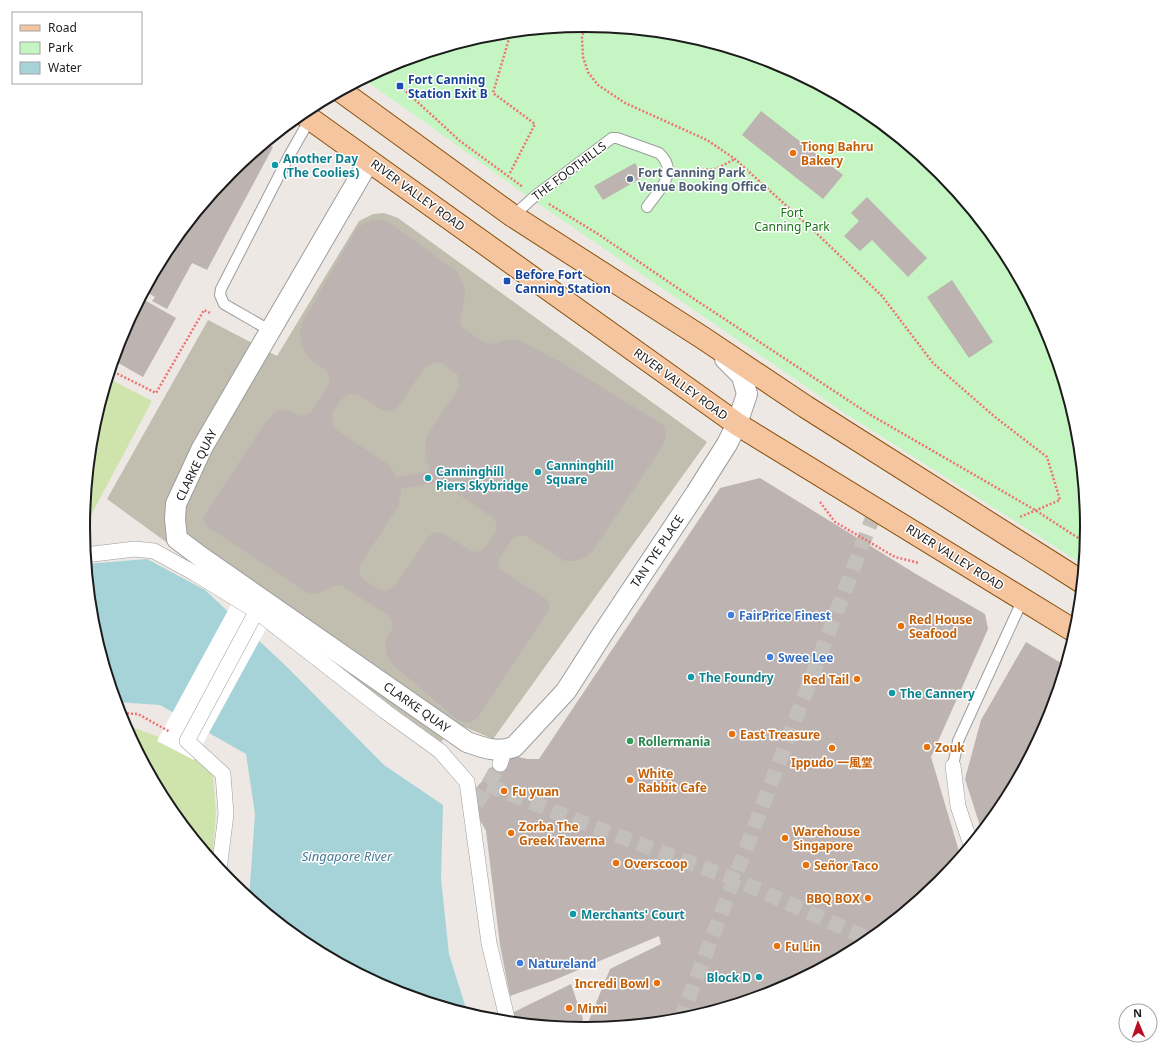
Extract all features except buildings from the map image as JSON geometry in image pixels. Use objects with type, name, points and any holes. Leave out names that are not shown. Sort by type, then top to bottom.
[{"type":"main road","points":[[345,94],[513,216],[703,338],[806,407],[1077,579]]},
{"type":"main road","name":"RIVER VALLEY ROAD","points":[[308,117],[737,424],[1070,628]]},
{"type":"street","name":"CLARKE QUAY","points":[[369,161],[271,332],[202,448],[176,504],[175,520],[177,539],[467,742],[490,750],[502,758]]},
{"type":"street","name":"TAN TYE PLACE","points":[[502,758],[566,691],[602,633],[696,493],[737,424],[747,394],[742,376],[703,338]]},
{"type":"street","name":"CLARKE QUAY","points":[[91,554],[135,549],[154,551],[196,574],[256,611],[386,712],[440,751],[467,782],[473,807],[490,943],[507,1017]]},
{"type":"street","points":[[220,862],[226,814],[223,774],[187,739],[254,614]]},
{"type":"street","points":[[953,766],[958,806],[969,840]]},
{"type":"lane","points":[[271,332],[224,304],[220,295],[221,289],[289,156],[304,120]]},
{"type":"lane","name":"THE FOOTHILLS","points":[[513,216],[535,196],[612,138],[617,138],[659,153],[664,158],[669,171]]},
{"type":"lane","points":[[647,207],[668,178],[669,171]]},
{"type":"lane","points":[[953,766],[958,741],[1023,599]]},
{"type":"path","points":[[583,32],[583,56],[588,72],[598,85],[625,104],[707,140],[735,159],[882,296],[933,363],[995,417],[1047,457],[1060,500],[995,527]]},
{"type":"path","points":[[509,38],[493,93],[535,124],[510,173]]},
{"type":"path","points":[[400,86],[460,141],[535,196],[598,234],[682,292],[869,414],[1035,510],[1080,539]]},
{"type":"path","points":[[669,171],[716,169],[735,159]]},
{"type":"path","points":[[126,713],[138,714],[187,739]]},
{"type":"shaded area","name":"Canninghill Square","points":[[384,213],[398,218],[707,442],[493,739],[455,723],[441,742],[107,499],[208,320],[277,356],[359,221],[373,214]]},
{"type":"green space","name":"Fort Canning Park","points":[[553,33],[617,33],[650,36],[682,42],[744,58],[804,83],[833,98],[887,134],[935,177],[958,201],[978,226],[997,252],[1014,280],[1043,338],[1064,399],[1071,431],[1079,495],[1079,562],[843,412],[520,191],[368,82],[426,58],[488,42],[520,36]]},
{"type":"green space","points":[[112,380],[152,401],[90,516],[94,463],[99,431]]},
{"type":"green space","points":[[132,727],[186,747],[213,776],[216,814],[213,855],[173,803],[156,775]]},
{"type":"water","name":"Singapore River","points":[[147,559],[205,590],[286,666],[384,765],[443,805],[441,879],[449,954],[466,1008],[426,997],[395,985],[337,957],[283,921],[250,892],[255,814],[246,754],[160,705],[122,702],[106,656],[99,624],[91,564]]},
{"type":"pier","points":[[232,603],[268,625],[194,760],[157,741]]},
{"type":"tunnel","points":[[683,1013],[876,509]]},
{"type":"tunnel","points":[[476,804],[500,764]]},
{"type":"tunnel","points":[[488,785],[565,816],[734,879],[864,937]]},
{"type":"place","name":"Fort Canning Station Exit B","points":[[400,86]]},
{"type":"place","name":"Tiong Bahru Bakery","points":[[793,153]]},
{"type":"place","name":"Another Day (The Coolies)","points":[[275,165]]},
{"type":"place","name":"Fort Canning Park Venue Booking Office","points":[[630,179]]},
{"type":"place","name":"Before Fort Canning Station","points":[[507,281]]},
{"type":"place","name":"Canninghill Square","points":[[538,472]]},
{"type":"place","name":"Canninghill Piers Skybridge","points":[[428,478]]},
{"type":"place","name":"FairPrice Finest","points":[[731,615]]},
{"type":"place","name":"Red House Seafood","points":[[901,626]]},
{"type":"place","name":"Swee Lee","points":[[770,657]]},
{"type":"place","name":"The Foundry","points":[[691,677]]},
{"type":"place","name":"Red Tail","points":[[857,679]]},
{"type":"place","name":"The Cannery","points":[[892,693]]},
{"type":"place","name":"East Treasure","points":[[732,734]]},
{"type":"place","name":"Rollermania","points":[[630,741]]},
{"type":"place","name":"Zouk","points":[[927,747]]},
{"type":"place","name":"Ippudo 一風堂","points":[[832,748]]},
{"type":"place","name":"White Rabbit Cafe","points":[[630,780]]},
{"type":"place","name":"Fu yuan","points":[[504,791]]},
{"type":"place","name":"Zorba The Greek Taverna","points":[[511,833]]},
{"type":"place","name":"Warehouse Singapore","points":[[785,838]]},
{"type":"place","name":"Overscoop","points":[[616,863]]},
{"type":"place","name":"Señor Taco","points":[[806,865]]},
{"type":"place","name":"BBQ BOX","points":[[868,898]]},
{"type":"place","name":"Merchants' Court","points":[[573,914]]},
{"type":"place","name":"Fu Lin","points":[[777,946]]},
{"type":"place","name":"Natureland","points":[[520,963]]},
{"type":"place","name":"Block D","points":[[759,977]]},
{"type":"place","name":"Incredi Bowl","points":[[657,983]]},
{"type":"place","name":"Mimi","points":[[569,1008]]}]
